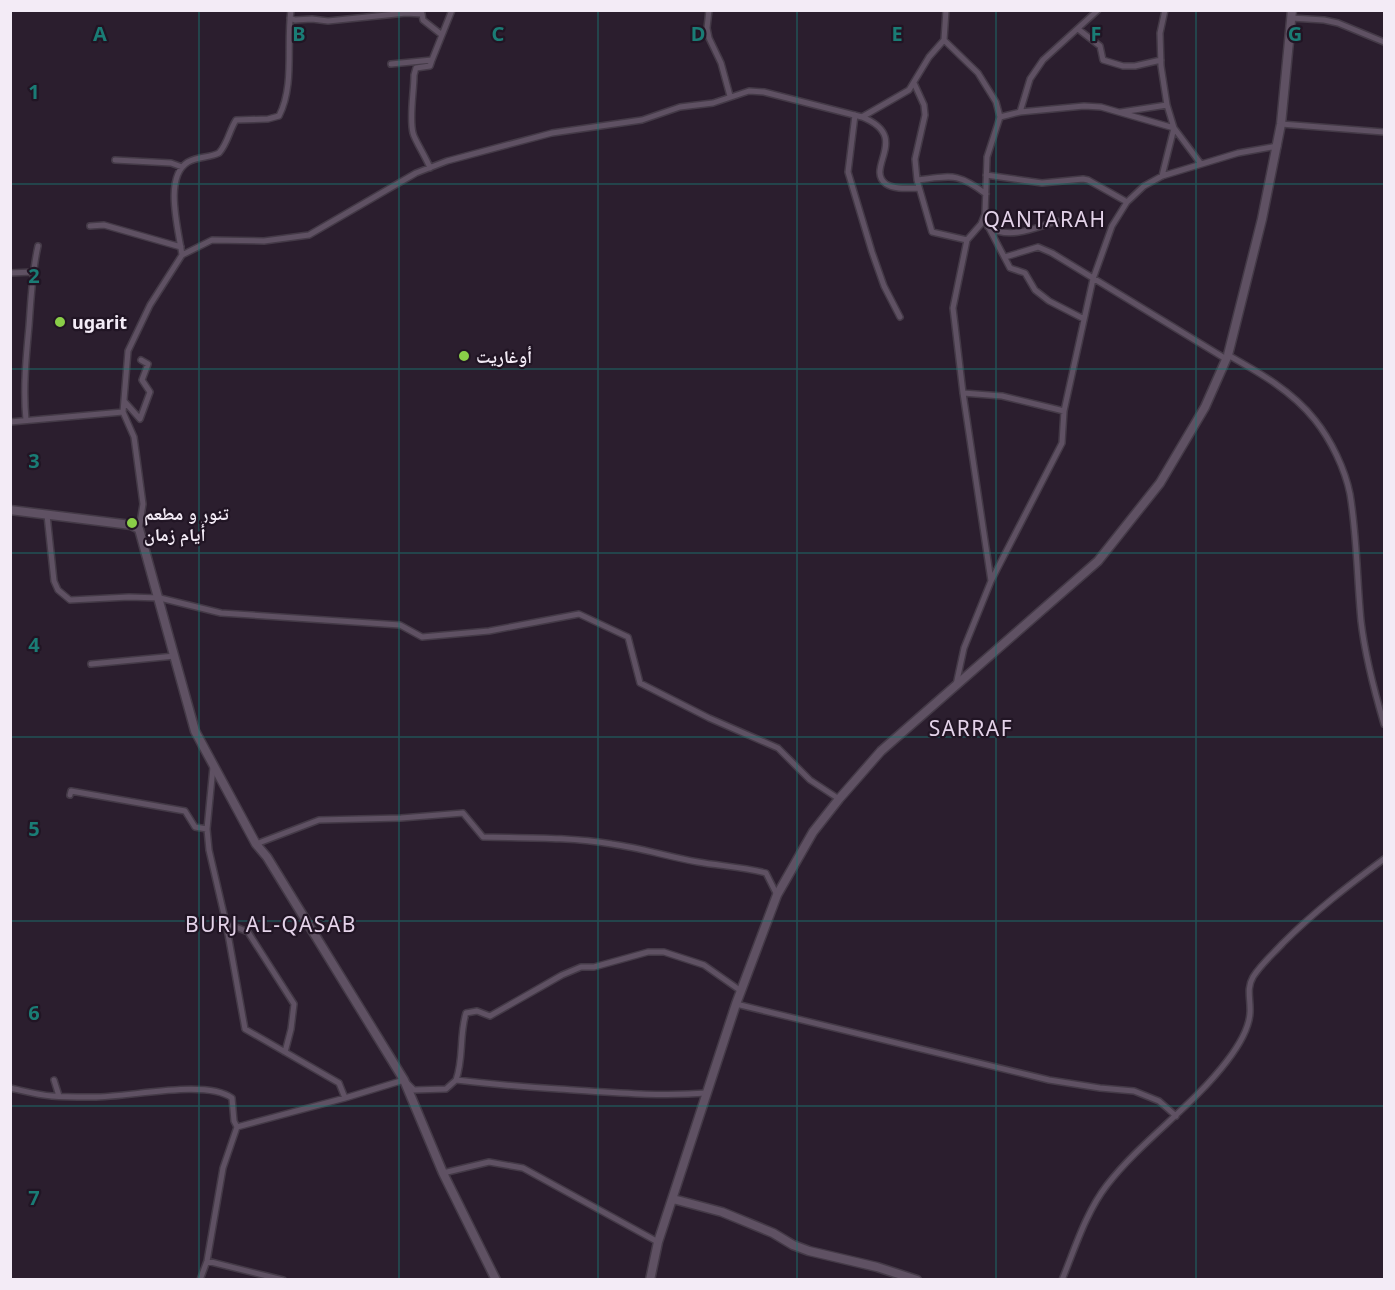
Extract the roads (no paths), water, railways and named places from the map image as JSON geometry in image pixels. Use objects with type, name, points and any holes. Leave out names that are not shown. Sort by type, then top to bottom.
[{"type":"main road","points":[[650,1280],[658,1242],[736,1004],[777,896],[813,832],[882,751],[1098,561],[1160,483],[1205,407],[1227,357],[1278,146],[1291,14]]},
{"type":"main road","points":[[10,510],[131,525],[139,529],[195,729],[256,844],[267,857],[404,1080],[443,1173],[496,1280]]},
{"type":"main road","points":[[673,1199],[722,1212],[809,1251],[877,1267],[917,1280]]},
{"type":"street","points":[[182,255],[174,195],[177,173],[197,157],[219,153],[225,146],[230,129],[236,120],[268,119],[279,116],[284,106],[288,71],[291,10]]},
{"type":"street","points":[[400,63],[408,68],[430,66],[452,10]]},
{"type":"street","points":[[708,10],[709,38],[721,63],[730,96]]},
{"type":"street","points":[[862,117],[909,90],[929,57],[944,40],[946,10]]},
{"type":"street","points":[[1020,112],[1030,79],[1043,60],[1098,10]]},
{"type":"street","points":[[1165,10],[1160,33],[1167,105],[1174,128],[1201,164]]},
{"type":"street","points":[[290,18],[328,21],[406,13],[422,14],[423,20],[442,35]]},
{"type":"street","points":[[1291,14],[1338,23],[1384,42]]},
{"type":"street","points":[[1078,28],[1100,46],[1103,60],[1123,66],[1135,66],[1161,60]]},
{"type":"street","points":[[944,40],[978,73],[996,102],[1000,117],[989,146],[985,214],[981,224],[967,240],[954,308],[963,393],[991,581]]},
{"type":"street","points":[[391,64],[432,60]]},
{"type":"street","points":[[416,68],[413,135],[424,151],[430,168]]},
{"type":"street","points":[[914,83],[924,105],[925,115],[918,136],[915,159],[917,180],[932,232],[967,240]]},
{"type":"street","points":[[139,529],[142,517],[142,492],[134,437],[123,412],[128,351],[150,305],[182,255],[212,240],[264,241],[309,235],[416,173],[447,160],[552,133],[642,120],[680,107],[713,103],[749,91],[764,92],[855,115],[882,128],[886,135],[880,169],[881,177],[885,183],[893,186],[919,188]]},
{"type":"street","points":[[1119,113],[1167,105]]},
{"type":"street","points":[[1000,117],[1020,112],[1084,106],[1101,107],[1174,128]]},
{"type":"street","points":[[855,115],[848,172],[872,252],[884,285],[900,317]]},
{"type":"street","points":[[1281,124],[1384,132]]},
{"type":"street","points":[[1162,176],[1174,128]]},
{"type":"street","points":[[955,687],[964,648],[991,581],[1062,443],[1064,411],[1093,279],[1112,226],[1127,202],[1144,186],[1162,176],[1238,153],[1278,146]]},
{"type":"street","points":[[115,160],[171,163],[182,167]]},
{"type":"street","points":[[987,175],[1042,183],[1083,179],[1127,202]]},
{"type":"street","points":[[917,180],[959,177],[986,194]]},
{"type":"street","points":[[981,224],[1003,233],[1014,233],[1057,221]]},
{"type":"street","points":[[90,226],[104,225],[181,247]]},
{"type":"street","points":[[989,228],[1010,268],[1026,273],[1035,290],[1049,302],[1084,319]]},
{"type":"street","points":[[26,420],[24,394],[33,272],[38,246]]},
{"type":"street","points":[[1005,257],[1038,247],[1052,253],[1227,357],[1266,376],[1288,393],[1315,420],[1329,441],[1342,468],[1350,493],[1362,624],[1373,688],[1384,724]]},
{"type":"street","points":[[10,273],[33,272]]},
{"type":"street","points":[[124,401],[140,418],[150,392],[142,380],[148,364],[141,360]]},
{"type":"street","points":[[963,393],[1002,396],[1064,411]]},
{"type":"street","points":[[10,422],[123,412]]},
{"type":"street","points":[[47,515],[54,581],[58,590],[70,600],[160,598],[221,613],[400,625],[422,637],[489,631],[579,614],[628,637],[640,683],[709,718],[778,748],[810,780],[839,799]]},
{"type":"street","points":[[91,664],[175,656]]},
{"type":"street","points":[[213,766],[207,829],[208,850],[226,923],[245,1029],[339,1083],[345,1098]]},
{"type":"street","points":[[70,795],[71,791],[185,811],[195,827],[207,829]]},
{"type":"street","points":[[256,844],[319,820],[401,819],[463,813],[483,837],[557,838],[610,844],[659,852],[697,862],[746,867],[766,873],[777,896]]},
{"type":"street","points":[[1062,1280],[1086,1221],[1106,1186],[1143,1145],[1176,1116],[1226,1063],[1237,1048],[1247,1026],[1250,1012],[1250,985],[1266,960],[1330,899],[1384,859]]},
{"type":"street","points":[[226,923],[248,932],[294,1004],[285,1052]]},
{"type":"street","points":[[237,1127],[404,1080],[414,1090],[446,1089],[456,1080],[461,1067],[461,1029],[466,1013],[477,1011],[490,1016],[580,967],[594,967],[648,952],[664,952],[704,965],[741,991]]},
{"type":"street","points":[[736,1004],[1049,1080],[1134,1091],[1159,1101],[1176,1116]]},
{"type":"street","points":[[54,1080],[59,1096]]},
{"type":"street","points":[[456,1080],[503,1086],[614,1093],[674,1096],[707,1093]]},
{"type":"street","points":[[10,1088],[59,1096],[90,1098],[152,1092],[206,1091],[227,1095],[231,1098],[237,1127],[223,1168],[207,1261],[200,1280]]},
{"type":"street","points":[[443,1173],[489,1162],[523,1168],[658,1242]]},
{"type":"street","points":[[207,1261],[283,1280]]},
{"type":"place","name":"ugarit","points":[[60,322]]},
{"type":"place","name":"أوغاريت","points":[[464,356]]},
{"type":"place","name":"تنور و مطعم أيام زمان","points":[[132,523]]},
{"type":"district","name":"QANTARAH","points":[[1045,219]]},
{"type":"district","name":"SARRAF","points":[[971,728]]},
{"type":"district","name":"BURJ AL-QASAB","points":[[271,924]]}]
